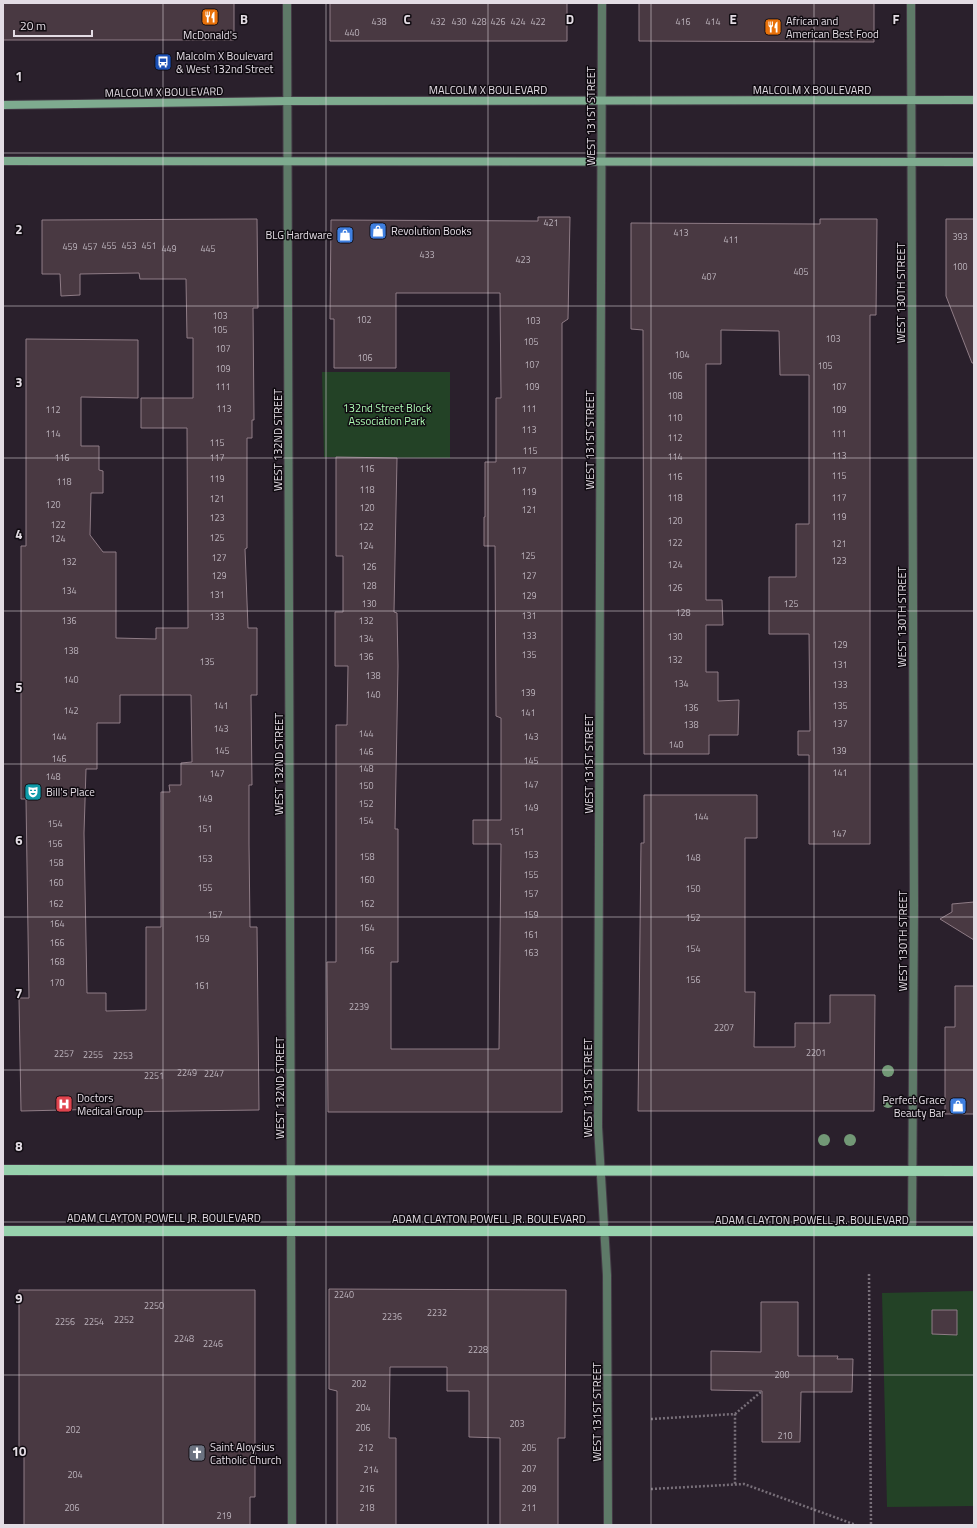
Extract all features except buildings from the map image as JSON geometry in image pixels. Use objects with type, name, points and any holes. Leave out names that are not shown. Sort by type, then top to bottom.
[{"type":"main road","name":"MALCOLM X BOULEVARD","points":[[3,105],[287,101],[974,100]]},
{"type":"main road","points":[[3,161],[287,160],[974,162]]},
{"type":"main road","points":[[3,1170],[974,1171]]},
{"type":"main road","name":"ADAM CLAYTON POWELL JR. BOULEVARD","points":[[3,1231],[974,1231]]},
{"type":"street","name":"WEST 132ND STREET","points":[[287,3],[292,1525]]},
{"type":"street","name":"WEST 131ST STREET","points":[[602,3],[598,1111],[607,1275],[608,1525]]},
{"type":"street","name":"WEST 130TH STREET","points":[[911,3],[914,889],[912,1232]]},
{"type":"path","points":[[869,1274],[871,1525]]},
{"type":"path","points":[[651,1419],[735,1414],[762,1391]]},
{"type":"path","points":[[735,1414],[735,1485]]},
{"type":"path","points":[[651,1489],[744,1484],[856,1525]]},
{"type":"green space","name":"132nd Street Block Association Park","points":[[322,372],[450,372],[450,458],[324,457]]},
{"type":"green space","points":[[974,1291],[974,1506],[887,1507],[882,1293]]},
{"type":"place","name":"McDonald's","points":[[210,17]]},
{"type":"place","name":"African and American Best Food","points":[[773,27]]},
{"type":"place","name":"Malcolm X Boulevard & West 132nd Street","points":[[163,62]]},
{"type":"place","name":"Revolution Books","points":[[378,231]]},
{"type":"place","name":"BLG Hardware","points":[[345,235]]},
{"type":"place","name":"Bill's Place","points":[[33,792]]},
{"type":"place","name":"Doctors Medical Group","points":[[64,1104]]},
{"type":"place","name":"Perfect Grace Beauty Bar","points":[[958,1106]]},
{"type":"place","name":"Saint Aloysius Catholic Church","points":[[197,1453]]}]
